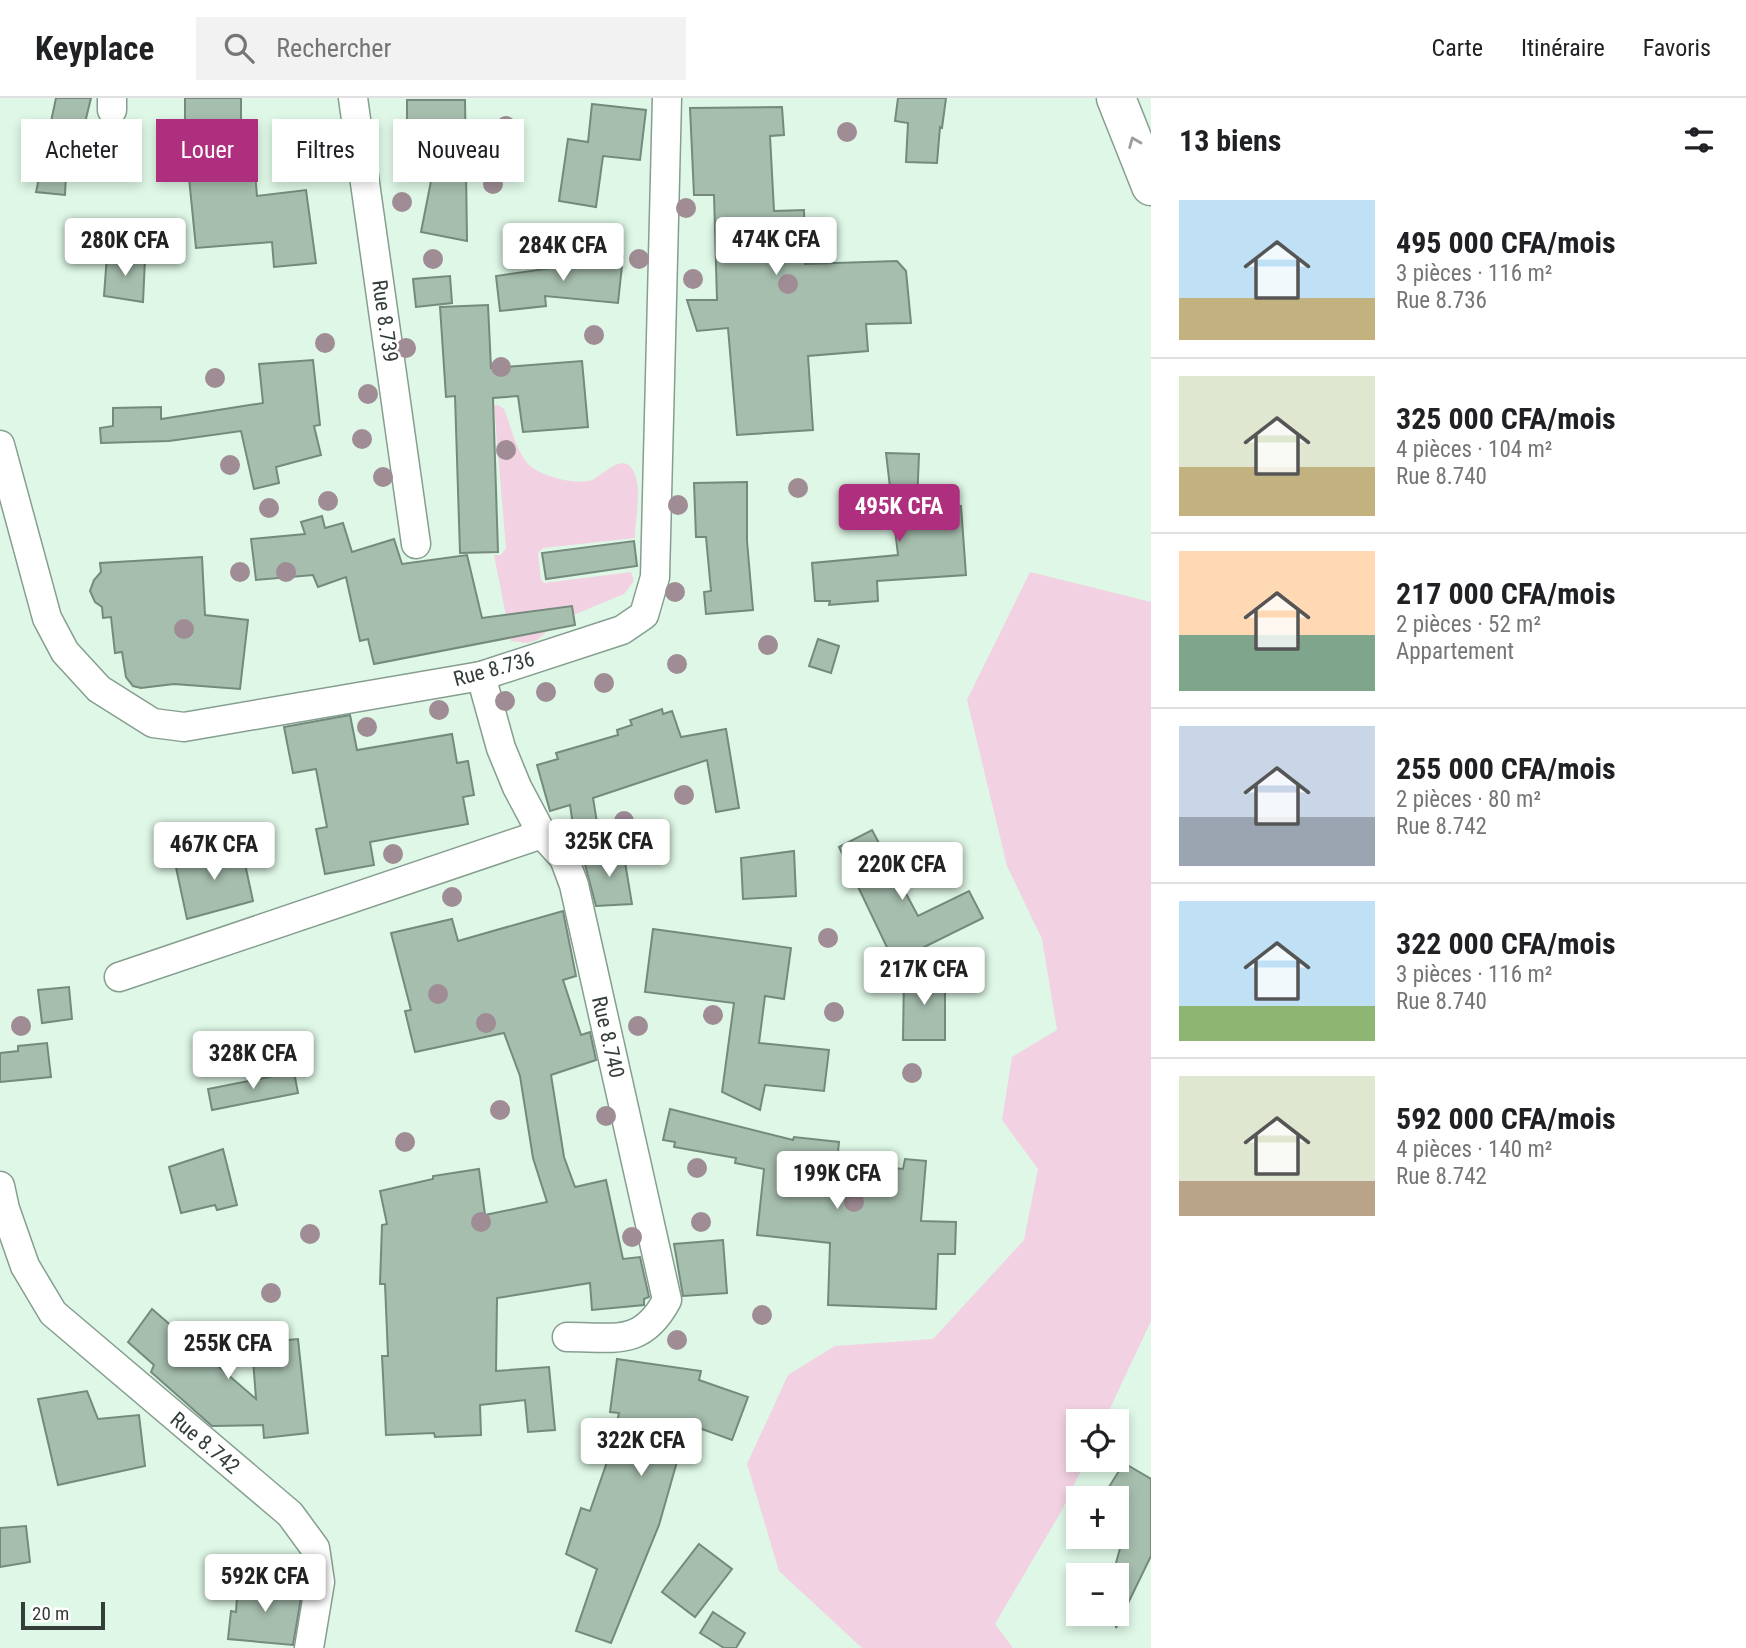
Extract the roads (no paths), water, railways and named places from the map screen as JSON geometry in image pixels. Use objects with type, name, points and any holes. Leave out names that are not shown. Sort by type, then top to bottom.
[{"type":"highway","points":[[1116,98],[1151,186]]},
{"type":"street","name":"Rue 8.739","points":[[353,98],[416,544]]},
{"type":"street","name":"Rue 8.736","points":[[0,445],[47,618],[65,652],[99,689],[153,723],[184,727],[481,676],[622,630],[644,615],[655,577],[667,98]]},
{"type":"street","name":"Rue 8.740","points":[[481,676],[501,748],[542,834],[564,858],[574,885],[667,1300],[656,1322],[632,1336],[567,1337]]},
{"type":"street","points":[[119,977],[542,834]]},
{"type":"street","name":"Rue 8.742","points":[[0,1186],[5,1209],[25,1265],[53,1313],[290,1514],[315,1548],[320,1582],[309,1648]]}]
